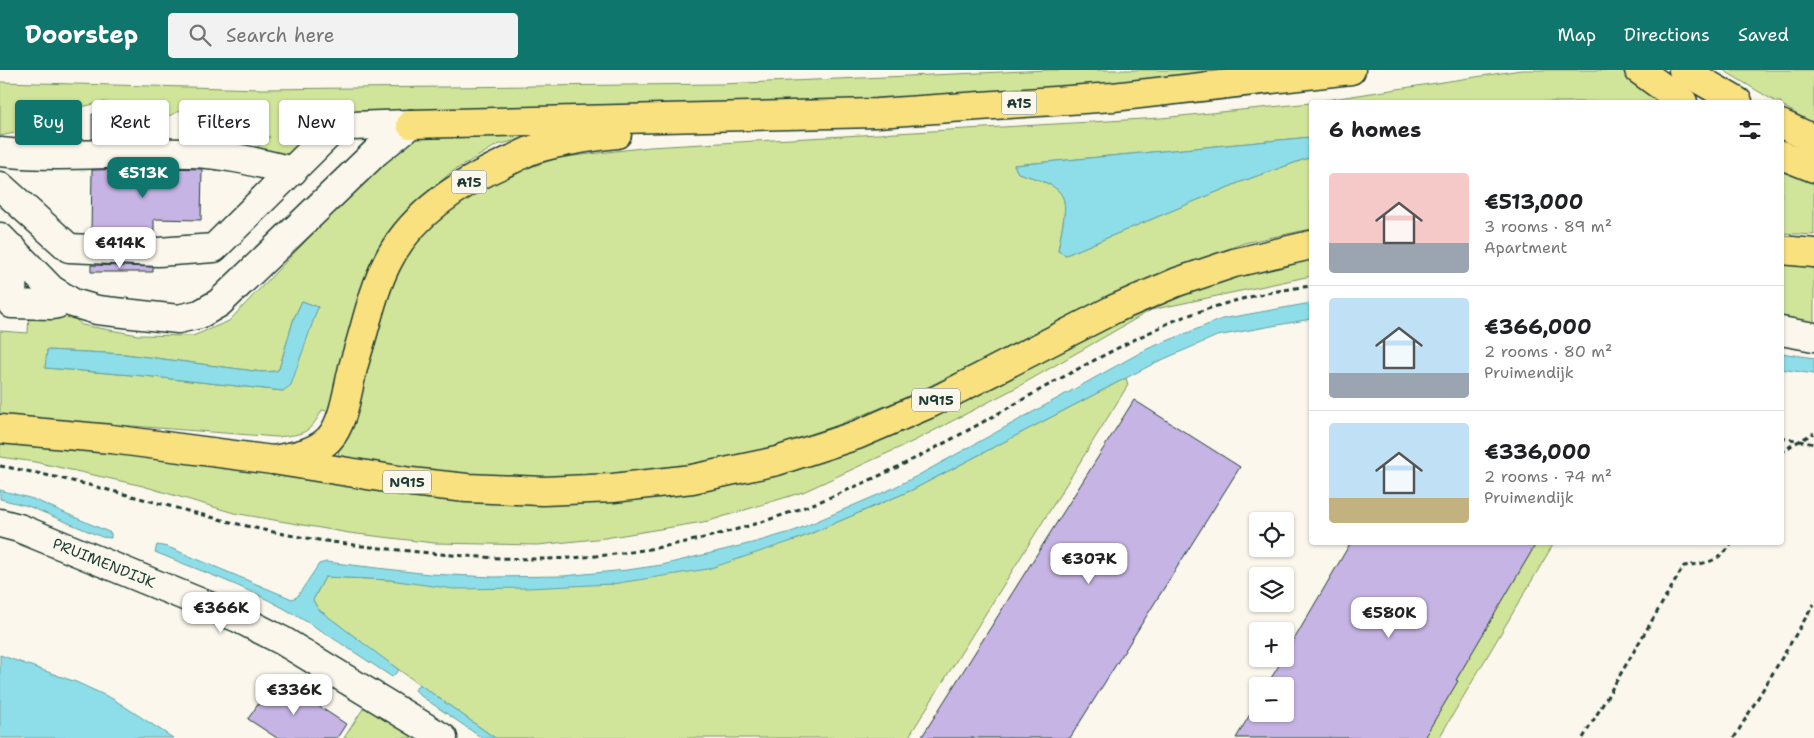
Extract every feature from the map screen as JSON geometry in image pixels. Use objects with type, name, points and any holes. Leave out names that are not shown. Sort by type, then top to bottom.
[{"type":"main road","name":"A15","points":[[411,124],[876,113],[1113,97],[1351,70]]},
{"type":"main road","points":[[1638,70],[1680,100]]},
{"type":"main road","points":[[1682,70],[1734,100]]},
{"type":"main road","name":"A15","points":[[273,460],[310,452],[322,446],[336,429],[341,417],[370,306],[387,262],[406,233],[438,202],[487,170],[536,148],[593,137],[644,131],[686,118]]},
{"type":"main road","points":[[1784,125],[1814,138]]},
{"type":"main road","points":[[1784,156],[1814,168]]},
{"type":"main road","name":"N915","points":[[0,428],[111,438],[273,460],[411,482],[467,488],[543,492],[613,488],[692,479],[777,461],[856,435],[932,403],[1114,309],[1177,282],[1234,263],[1309,245]]},
{"type":"main road","points":[[1784,250],[1814,253]]},
{"type":"street","name":"A15","points":[[0,186],[69,248],[158,252],[214,248],[330,134],[351,126],[411,124]]},
{"type":"street","points":[[6,243],[52,290],[73,303],[97,310],[178,319],[200,314],[219,303],[376,152],[411,124]]},
{"type":"street","points":[[0,152],[87,154],[191,153],[222,155],[293,171]]},
{"type":"street","points":[[6,243],[12,304],[52,305],[66,299]]},
{"type":"street","points":[[1784,332],[1814,338]]},
{"type":"street","name":"PRUIMENDIJK","points":[[0,523],[19,528],[238,618],[283,641],[443,738]]},
{"type":"path","points":[[1784,451],[1814,433]]},
{"type":"path","points":[[1784,438],[1814,444]]},
{"type":"path","points":[[1583,738],[1684,566],[1707,564],[1720,557],[1730,545]]},
{"type":"path","points":[[1734,738],[1814,604]]},
{"type":"green space","points":[[1049,70],[1272,70],[858,105],[354,116],[354,100],[279,100],[279,145],[302,145],[286,158],[252,151],[260,145],[269,145],[269,100],[179,100],[179,111],[169,116],[169,100],[92,100],[92,105],[82,107],[82,100],[15,100],[15,133],[0,136],[0,82],[262,89],[721,84]]},
{"type":"green space","points":[[1521,70],[1621,70],[1658,100],[1326,100]]},
{"type":"green space","points":[[1723,70],[1814,70],[1814,124],[1784,107],[1784,100],[1773,100]]},
{"type":"green space","points":[[1309,103],[1309,137],[1014,165],[1018,173],[1050,185],[1059,191],[1063,198],[1065,207],[1064,218],[1058,251],[1066,255],[1243,181],[1309,158],[1309,229],[1244,243],[1175,269],[900,400],[796,442],[704,466],[536,482],[337,461],[346,414],[386,295],[409,248],[452,206],[496,179],[557,158],[650,147],[1161,118]]},
{"type":"green space","points":[[550,132],[497,145],[450,173],[412,209],[333,412],[322,410],[309,429],[299,434],[277,437],[0,416],[0,331],[28,333],[29,314],[67,312],[82,325],[138,335],[193,336],[229,321],[392,151],[415,137]],"holes":[[[302,301],[318,307],[283,391],[144,376],[46,368],[47,350],[125,354],[262,372],[276,371],[279,369],[294,318]]]},
{"type":"green space","points":[[1784,166],[1814,177],[1814,235],[1784,233]]},
{"type":"green space","points":[[1309,258],[1309,276],[1151,310],[1021,385],[916,440],[803,492],[709,521],[605,538],[538,545],[434,543],[349,533],[234,513],[143,486],[35,462],[0,457],[0,437],[53,440],[461,500],[707,486],[1040,356],[1223,279]]},
{"type":"green space","points":[[1784,259],[1814,262],[1814,325],[1784,319]]},
{"type":"green space","points":[[1126,378],[1128,385],[908,738],[495,738],[381,657],[318,609],[313,600],[325,577],[612,584],[798,539],[912,490]]},
{"type":"green space","points":[[1437,545],[1553,545],[1439,738],[1422,738]]},
{"type":"green space","points":[[370,698],[417,738],[344,738]]},
{"type":"water","points":[[1309,137],[1309,158],[1243,181],[1066,255],[1058,251],[1065,207],[1059,191],[1037,179],[1018,173],[1014,165]]},
{"type":"water","points":[[302,301],[318,307],[291,385],[283,391],[144,376],[45,368],[47,350],[125,354],[262,372],[276,371],[279,369],[294,318]]},
{"type":"water","points":[[1309,303],[1309,319],[1217,336],[1157,362],[912,490],[798,539],[708,569],[612,584],[528,588],[454,589],[390,580],[325,577],[313,600],[318,609],[399,670],[392,677],[285,609],[237,586],[155,552],[157,545],[168,547],[292,599],[297,597],[319,564],[326,562],[429,574],[493,577],[563,576],[662,565],[794,531],[887,491],[1147,349],[1222,319]]},
{"type":"water","points":[[1784,353],[1814,358],[1814,374],[1784,369]]},
{"type":"water","points":[[0,490],[33,499],[111,533],[111,538],[102,537],[28,506],[0,499]]},
{"type":"water","points":[[0,655],[76,682],[113,699],[173,738],[0,738]]},
{"type":"water","points":[[419,684],[495,738],[482,738],[421,696],[415,690]]},
{"type":"building","points":[[202,169],[201,220],[154,219],[154,236],[91,233],[92,170]]},
{"type":"building","points":[[91,265],[153,267],[153,272],[91,272]]},
{"type":"building","points":[[1134,400],[1240,467],[1070,738],[921,738]]},
{"type":"building","points":[[1349,545],[1535,545],[1424,738],[1236,738],[1249,716],[1249,722],[1294,722],[1294,677],[1272,677],[1278,667],[1294,667],[1294,640]]},
{"type":"building","points":[[274,681],[289,690],[291,688],[346,724],[337,738],[277,738],[248,719]]}]
